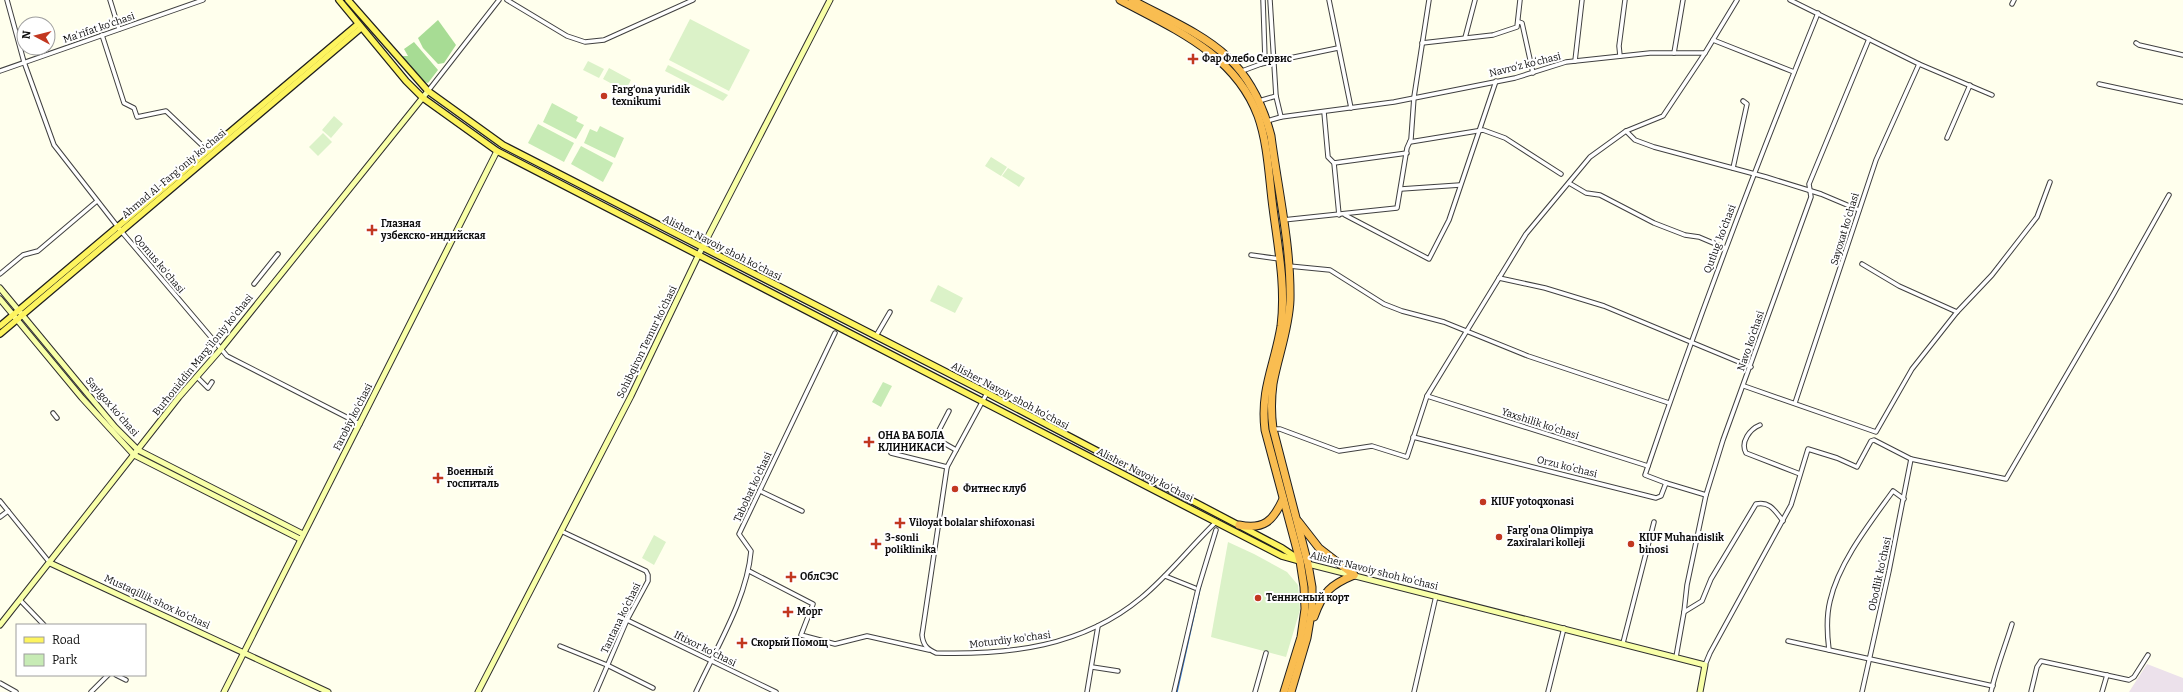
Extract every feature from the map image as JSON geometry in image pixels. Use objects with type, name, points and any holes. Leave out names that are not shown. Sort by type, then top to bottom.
[{"type":"highway","points":[[1120,0],[1195,40],[1225,64],[1259,101],[1267,121],[1288,266],[1290,301],[1285,333],[1273,383],[1270,407],[1272,429],[1308,564],[1312,587],[1312,608],[1307,638]]},
{"type":"highway","points":[[1132,0],[1198,34],[1219,48],[1242,71],[1252,95],[1264,138],[1280,259],[1283,298],[1281,327],[1267,382],[1263,414],[1265,430],[1300,560],[1304,587],[1305,609],[1301,637],[1284,692]]},
{"type":"highway","points":[[1143,0],[1155,12]]},
{"type":"highway","points":[[1239,525],[1252,528],[1266,523],[1276,513],[1283,499]]},
{"type":"highway","points":[[1291,692],[1318,607],[1332,585],[1354,575],[1319,548],[1295,516]]},
{"type":"main road","name":"Alisher Navoiy shoh koʻchasi","points":[[339,0],[423,98],[497,151],[550,180],[699,254],[983,401]]},
{"type":"main road","name":"Alisher Navoiy shoh koʻchasi","points":[[348,0],[428,91],[503,145],[987,393],[1239,525],[1308,564],[1705,665]]},
{"type":"main road","name":"Sohibqiron Temur koʻchasi","points":[[478,692],[631,396],[702,247],[830,0]]},
{"type":"main road","name":"Ahmad Al-Farg'oniy ko'chasi","points":[[0,326],[21,313],[207,150],[360,26]]},
{"type":"main road","name":"Ahmad Al-Farg'oniy ko'chasi","points":[[119,228],[360,26]]},
{"type":"main road","name":"Burhoniddin Marg'iloniy ko'chasi","points":[[0,625],[196,377],[221,349],[428,91]]},
{"type":"main road","name":"Farobiy ko'chasi","points":[[224,692],[497,151]]},
{"type":"main road","name":"Saylgox koʻchasi","points":[[0,288],[115,427],[138,450],[302,536]]},
{"type":"main road","name":"Saylgox koʻchasi","points":[[0,299],[107,427],[134,455],[302,536]]},
{"type":"main road","name":"Ahmad Al-Farg'oniy ko'chasi","points":[[0,334],[15,317]]},
{"type":"main road","name":"Alisher Navoiy ko'chasi","points":[[983,401],[1282,556],[1300,560]]},
{"type":"main road","name":"Mustaqillik shox ko'chasi","points":[[50,563],[328,692]]},
{"type":"main road","points":[[1700,692],[1705,665]]},
{"type":"street","name":"Qomus ko'chasi","points":[[7,0],[24,62],[54,145],[119,228],[227,356],[360,424]]},
{"type":"street","points":[[110,0],[119,29]]},
{"type":"street","name":"Ma'rifat ko'chasi","points":[[0,71],[203,0]]},
{"type":"street","points":[[428,91],[499,0]]},
{"type":"street","points":[[507,0],[567,36],[585,42],[604,40],[693,0]]},
{"type":"street","points":[[1261,64],[1266,59],[1263,0]]},
{"type":"street","points":[[1270,0],[1276,96],[1281,117]]},
{"type":"street","points":[[1329,0],[1351,108]]},
{"type":"street","points":[[1282,220],[1397,208],[1410,142],[1414,97],[1429,0]]},
{"type":"street","points":[[1465,38],[1475,0]]},
{"type":"street","points":[[1422,44],[1493,34],[1517,27],[1519,22],[1518,12],[1520,0]]},
{"type":"street","points":[[1575,61],[1582,0]]},
{"type":"street","points":[[1620,56],[1619,46],[1626,0]]},
{"type":"street","points":[[1674,53],[1683,0]]},
{"type":"street","points":[[1272,429],[1280,429],[1339,450],[1372,446],[1407,457],[1428,396],[1526,234],[1590,157],[1626,131],[1664,116],[1737,0]]},
{"type":"street","points":[[1790,0],[1919,64],[1992,95]]},
{"type":"street","points":[[2012,4],[2014,0]]},
{"type":"street","name":"Qutlugʻ koʻchasi","points":[[1666,482],[1646,475],[1648,466],[1690,343],[1725,248],[1818,13]]},
{"type":"street","points":[[1519,22],[1522,23],[1527,38],[1533,72]]},
{"type":"street","points":[[102,35],[124,103],[134,108],[137,117],[166,111],[207,150]]},
{"type":"street","name":"Navo koʻchasi","points":[[1676,657],[1687,585],[1706,495],[1723,440],[1751,367],[1811,197],[1809,184],[1869,39]]},
{"type":"street","points":[[1713,40],[1794,72]]},
{"type":"street","points":[[2136,43],[2183,55]]},
{"type":"street","points":[[1242,71],[1261,64],[1338,48]]},
{"type":"street","name":"Navroʻz koʻchasi","points":[[1267,121],[1281,117],[1351,108],[1414,97],[1496,81],[1575,61],[1620,56],[1705,53]]},
{"type":"street","name":"Sayoxat koʻchasi","points":[[1795,403],[1846,254],[1876,160],[1919,64]]},
{"type":"street","points":[[1344,214],[1429,259],[1449,220],[1496,81]]},
{"type":"street","points":[[2099,84],[2183,102]]},
{"type":"street","points":[[1947,138],[1970,85]]},
{"type":"street","points":[[1259,101],[1276,96]]},
{"type":"street","points":[[1733,168],[1746,104],[1743,102]]},
{"type":"street","points":[[1324,112],[1328,157],[1334,163],[1339,215]]},
{"type":"street","points":[[1410,142],[1479,130],[1505,138],[1561,174]]},
{"type":"street","points":[[1626,131],[1636,140],[1654,147],[1809,190],[1859,210]]},
{"type":"street","points":[[1334,163],[1407,153]]},
{"type":"street","points":[[1744,386],[1876,432],[1912,369],[1957,312],[1992,275],[2037,217],[2050,182]]},
{"type":"street","points":[[1569,183],[1586,193],[1600,194],[1654,223],[1685,235],[1699,237],[1725,248]]},
{"type":"street","points":[[1401,189],[1460,185]]},
{"type":"street","points":[[1705,665],[1710,653],[1791,505],[1808,449],[1837,458],[1857,467],[1873,440],[1911,459],[2006,479],[2114,295],[2169,195]]},
{"type":"street","points":[[0,274],[23,255],[38,251],[97,201]]},
{"type":"street","points":[[254,284],[278,254]]},
{"type":"street","points":[[1251,255],[1280,259]]},
{"type":"street","points":[[1862,264],[1899,286],[1957,312]]},
{"type":"street","points":[[1288,266],[1330,270],[1384,304],[1402,311],[1444,322],[1528,356],[1669,403]]},
{"type":"street","points":[[1498,278],[1545,288],[1604,306],[1690,343],[1751,367]]},
{"type":"street","points":[[876,336],[890,312]]},
{"type":"street","name":"Tabobat koʻchasi","points":[[696,692],[741,596],[749,571],[751,551],[739,534],[835,333]]},
{"type":"street","points":[[196,377],[206,389],[212,382]]},
{"type":"street","points":[[930,650],[925,646],[922,635],[947,466],[987,393]]},
{"type":"street","name":"Yaxshilik koʻchasi","points":[[1428,396],[1648,466]]},
{"type":"street","points":[[949,411],[935,438],[956,450]]},
{"type":"street","points":[[53,413],[57,418]]},
{"type":"street","points":[[1760,425],[1753,428],[1748,435],[1745,443],[1746,453],[1800,474]]},
{"type":"street","name":"Orzu koʻchasi","points":[[1413,437],[1656,498],[1661,496],[1666,482]]},
{"type":"street","points":[[891,453],[947,466]]},
{"type":"street","name":"Obodlik ko'chasi","points":[[1862,692],[1904,499],[1911,459]]},
{"type":"street","points":[[1666,482],[1706,495]]},
{"type":"street","points":[[760,491],[802,511]]},
{"type":"street","points":[[1829,650],[1827,634],[1830,600],[1844,564],[1893,491],[1904,499]]},
{"type":"street","name":"Mustaqillik shox ko'chasi","points":[[0,501],[50,563]]},
{"type":"street","points":[[1684,612],[1702,601],[1711,579],[1756,504],[1763,503],[1770,505],[1783,521]]},
{"type":"street","points":[[0,517],[8,510]]},
{"type":"street","name":"Moturdiy ko'chasi","points":[[749,571],[813,604],[801,635],[835,644],[867,636],[930,650],[936,653],[979,654],[1041,647],[1058,643],[1098,626],[1140,599],[1165,576],[1216,522]]},
{"type":"street","points":[[1623,643],[1654,522]]},
{"type":"street","points":[[1173,692],[1198,589],[1216,530]]},
{"type":"street","name":"Tantana koʻchasi","points":[[561,531],[646,571],[648,575],[648,581],[627,620],[596,692]]},
{"type":"street","points":[[1165,576],[1196,589],[1173,692]]},
{"type":"street","points":[[1414,692],[1436,596]]},
{"type":"street","points":[[20,600],[43,624]]},
{"type":"street","name":"Iftixor koʻchasi","points":[[627,620],[776,692]]},
{"type":"street","points":[[1992,692],[1997,665],[2004,653],[2012,624]]},
{"type":"street","points":[[1087,692],[1098,626]]},
{"type":"street","points":[[1548,692],[1564,628]]},
{"type":"street","points":[[1788,641],[1993,686]]},
{"type":"street","points":[[560,646],[607,665],[653,688]]},
{"type":"street","points":[[1255,692],[1266,653]]},
{"type":"street","points":[[2031,692],[2037,666],[2041,661],[2132,680],[2148,655]]},
{"type":"street","points":[[1092,667],[1118,671]]},
{"type":"street","points":[[2102,692],[2107,675]]},
{"type":"street","points":[[91,692],[107,676]]},
{"type":"street","points":[[118,676],[126,680]]},
{"type":"street","points":[[0,683],[16,692]]},
{"type":"shaded area","points":[[2147,664],[2183,678],[2183,692],[2129,692]]},
{"type":"green space","points":[[690,19],[750,50],[729,91],[669,60]]},
{"type":"green space","points":[[438,20],[456,45],[444,63],[438,64],[423,48],[418,38]]},
{"type":"green space","points":[[414,42],[438,70],[428,83],[421,81],[417,73],[411,69],[410,64],[403,63],[401,59],[403,56],[408,56],[404,49]]},
{"type":"green space","points":[[588,61],[604,69],[599,78],[583,70]]},
{"type":"green space","points":[[668,65],[728,95],[723,101],[665,71]]},
{"type":"green space","points":[[609,68],[631,80],[625,91],[603,79]]},
{"type":"green space","points":[[552,103],[578,117],[576,121],[584,125],[576,139],[543,122]]},
{"type":"green space","points":[[334,116],[343,124],[331,138],[322,130]]},
{"type":"green space","points":[[538,124],[574,143],[564,162],[528,143]]},
{"type":"green space","points":[[600,126],[624,138],[615,158],[584,143],[590,129],[597,132]]},
{"type":"green space","points":[[323,133],[332,142],[318,156],[309,147]]},
{"type":"green space","points":[[581,146],[613,163],[603,182],[571,164]]},
{"type":"green space","points":[[991,157],[1007,167],[1001,176],[985,166]]},
{"type":"green space","points":[[1008,168],[1025,178],[1019,187],[1002,176]]},
{"type":"green space","points":[[938,285],[963,298],[955,313],[930,301]]},
{"type":"green space","points":[[883,382],[892,386],[881,407],[872,402]]},
{"type":"green space","points":[[654,535],[666,542],[654,565],[642,558]]},
{"type":"green space","name":"Теннисный корт","points":[[1228,542],[1287,572],[1298,585],[1300,610],[1286,657],[1211,637]]},
{"type":"waterway","points":[[1177,692],[1201,584]]},
{"type":"place","name":"Фар Флебо Сервис","points":[[1193,59]]},
{"type":"place","name":"Farg‘ona yuridik texnikumi","points":[[604,96]]},
{"type":"place","name":"Глазная узбекско-индийская","points":[[372,230]]},
{"type":"place","name":"ОНА ВА БОЛА КЛИНИКАСИ","points":[[869,442]]},
{"type":"place","name":"Военный госпиталь","points":[[438,478]]},
{"type":"place","name":"Фитнес клуб","points":[[955,489]]},
{"type":"place","name":"KIUF yotoqxonasi","points":[[1483,502]]},
{"type":"place","name":"Viloyat bolalar shifoxonasi","points":[[900,523]]},
{"type":"place","name":"Farg'ona Olimpiya Zaxiralari kolleji","points":[[1499,537]]},
{"type":"place","name":"3-sonli poliklinika","points":[[876,544]]},
{"type":"place","name":"KIUF Muhandislik binosi","points":[[1631,544]]},
{"type":"place","name":"ОблСЭС","points":[[791,577]]},
{"type":"place","name":"Теннисный корт","points":[[1258,598]]},
{"type":"place","name":"Морг","points":[[788,612]]},
{"type":"place","name":"Скорый Помощ","points":[[742,643]]}]
